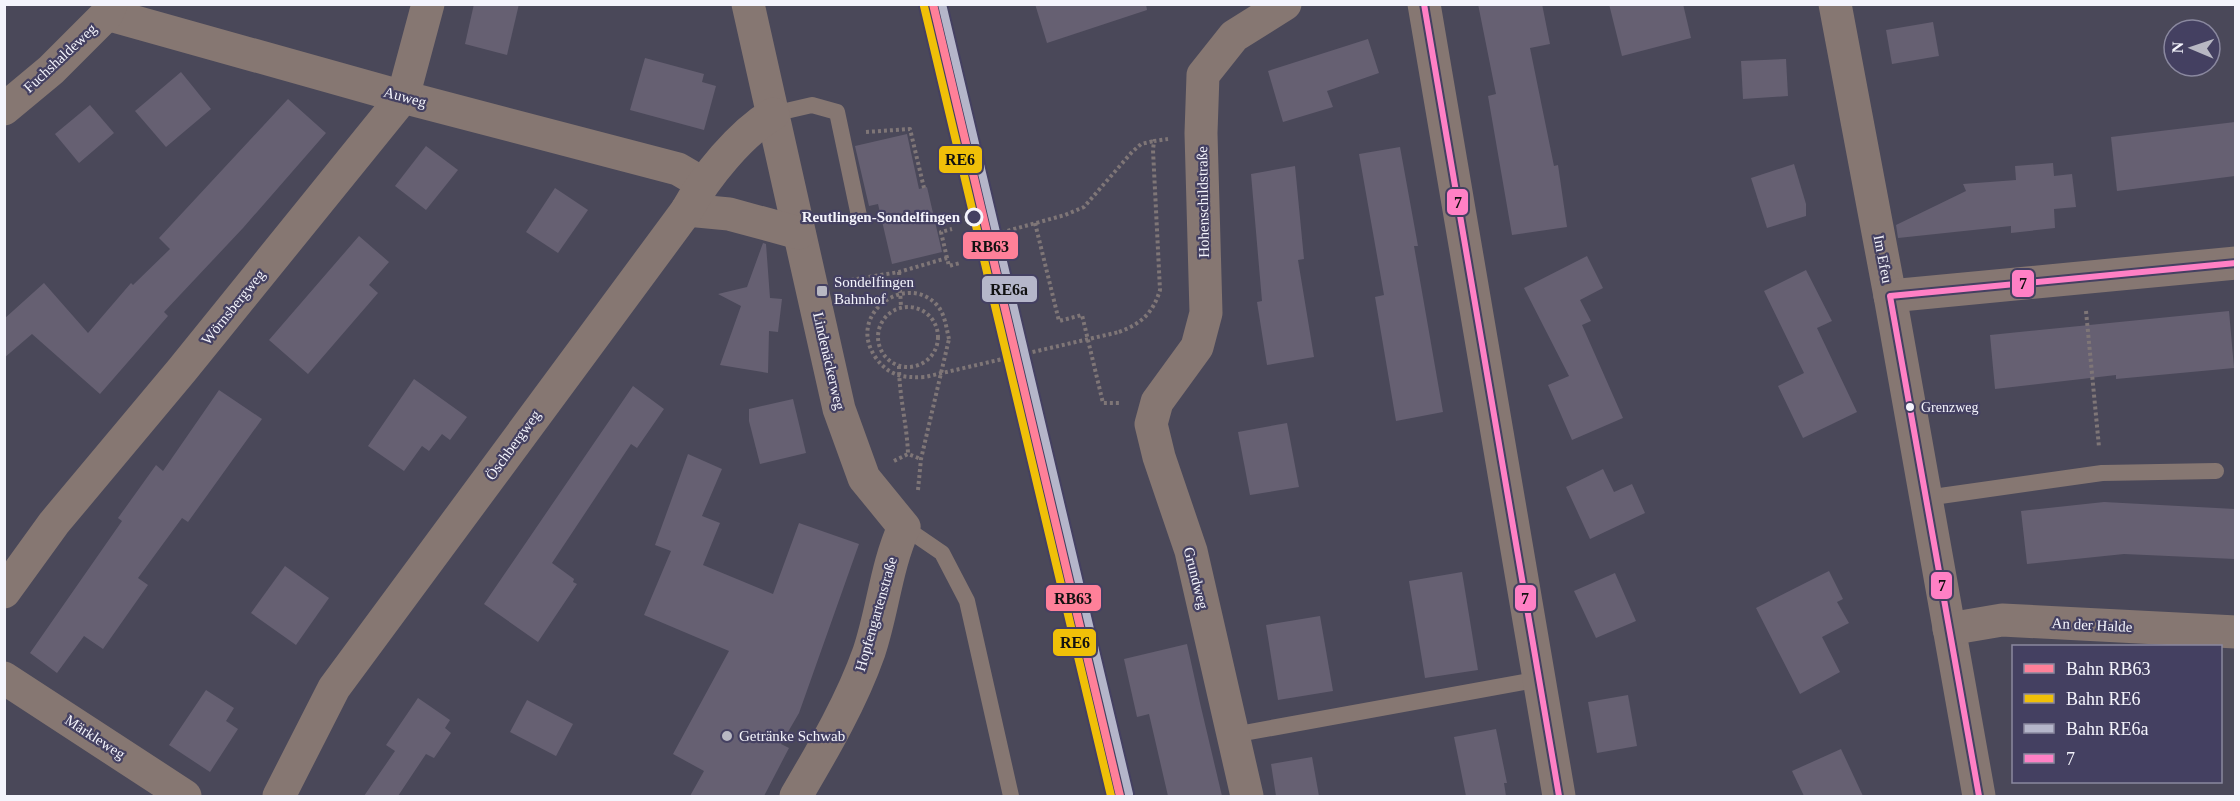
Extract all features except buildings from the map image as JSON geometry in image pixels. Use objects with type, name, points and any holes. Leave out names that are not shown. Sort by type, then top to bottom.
[{"type":"street","name":"Wörnsbergweg","points":[[4,592],[54,523],[182,370],[403,97],[428,4]]},
{"type":"street","name":"Lindenäckerweg","points":[[748,4],[839,409],[864,478],[904,527]]},
{"type":"street","name":"Hohenschildstraße","points":[[1151,424],[1157,402],[1197,347],[1206,313],[1201,133],[1203,75],[1234,36],[1285,4]]},
{"type":"street","points":[[1424,4],[1559,796]]},
{"type":"street","name":"Im Efeu","points":[[1835,4],[1890,296],[1979,796]]},
{"type":"street","name":"Auweg","points":[[109,9],[403,97],[678,169],[694,196],[729,214],[799,234]]},
{"type":"street","name":"Fuchshaldeweg","points":[[4,109],[51,70],[109,9]]},
{"type":"street","name":"Öschbergweg","points":[[279,796],[334,688],[694,196],[758,123],[773,114]]},
{"type":"street","points":[[1890,296],[2235,263]]},
{"type":"street","name":"Grundweg","points":[[1151,424],[1159,457],[1191,551],[1247,796]]},
{"type":"street","name":"Hopfengartenstraße","points":[[796,796],[841,718],[869,651],[895,548],[904,527]]},
{"type":"street","name":"An der Halde","points":[[1950,629],[2002,620],[2235,632]]},
{"type":"street","name":"Märkleweg","points":[[4,678],[185,796]]},
{"type":"lane","points":[[773,114],[812,105],[837,112],[860,216]]},
{"type":"lane","points":[[1926,498],[2102,473],[2216,471]]},
{"type":"lane","points":[[904,527],[942,553],[967,601],[1011,796]]},
{"type":"lane","points":[[1233,735],[1540,679]]},
{"type":"path","points":[[843,134],[910,129],[924,188]]},
{"type":"path","points":[[996,234],[1065,215],[1084,207],[1132,152],[1141,144],[1154,141]]},
{"type":"path","points":[[921,459],[928,426],[936,395],[938,384],[941,372],[949,339],[944,317],[936,303],[912,293],[900,294],[886,300],[874,311],[866,334],[869,347],[882,365],[892,373],[906,378],[936,375],[947,372],[970,367],[981,364],[1119,332],[1136,326],[1156,304],[1160,290],[1154,152]]},
{"type":"path","points":[[1035,223],[1059,321],[1082,315],[1103,403]]},
{"type":"path","points":[[952,229],[941,232],[947,258],[949,266],[960,263]]},
{"type":"path","points":[[929,255],[930,262]]},
{"type":"path","points":[[812,286],[899,272],[947,258]]},
{"type":"path","points":[[899,272],[901,307]]},
{"type":"path","points":[[2083,277],[2102,473]]},
{"type":"path","points":[[901,307],[920,309],[934,321],[939,338],[932,356],[917,366],[899,366],[885,358],[878,344],[879,328],[888,315],[901,307]]},
{"type":"path","points":[[899,366],[899,388],[908,430],[908,454]]},
{"type":"rail line","name":"RB63","points":[[933,4],[1120,796]]},
{"type":"rail line","name":"RE6a","points":[[942,4],[1129,794]]},
{"type":"rail line","name":"RE6","points":[[924,6],[1111,796]]},
{"type":"transit line","name":"7","points":[[1424,4],[1559,796]]},
{"type":"transit line","name":"7","points":[[1979,796],[1890,296],[2236,263]]},
{"type":"place","name":"Reutlingen-Sondelfingen","points":[[974,217]]},
{"type":"place","name":"Sondelfingen Bahnhof","points":[[822,291]]},
{"type":"place","name":"Grenzweg","points":[[1910,407]]},
{"type":"place","name":"Getränke Schwab","points":[[727,736]]}]
